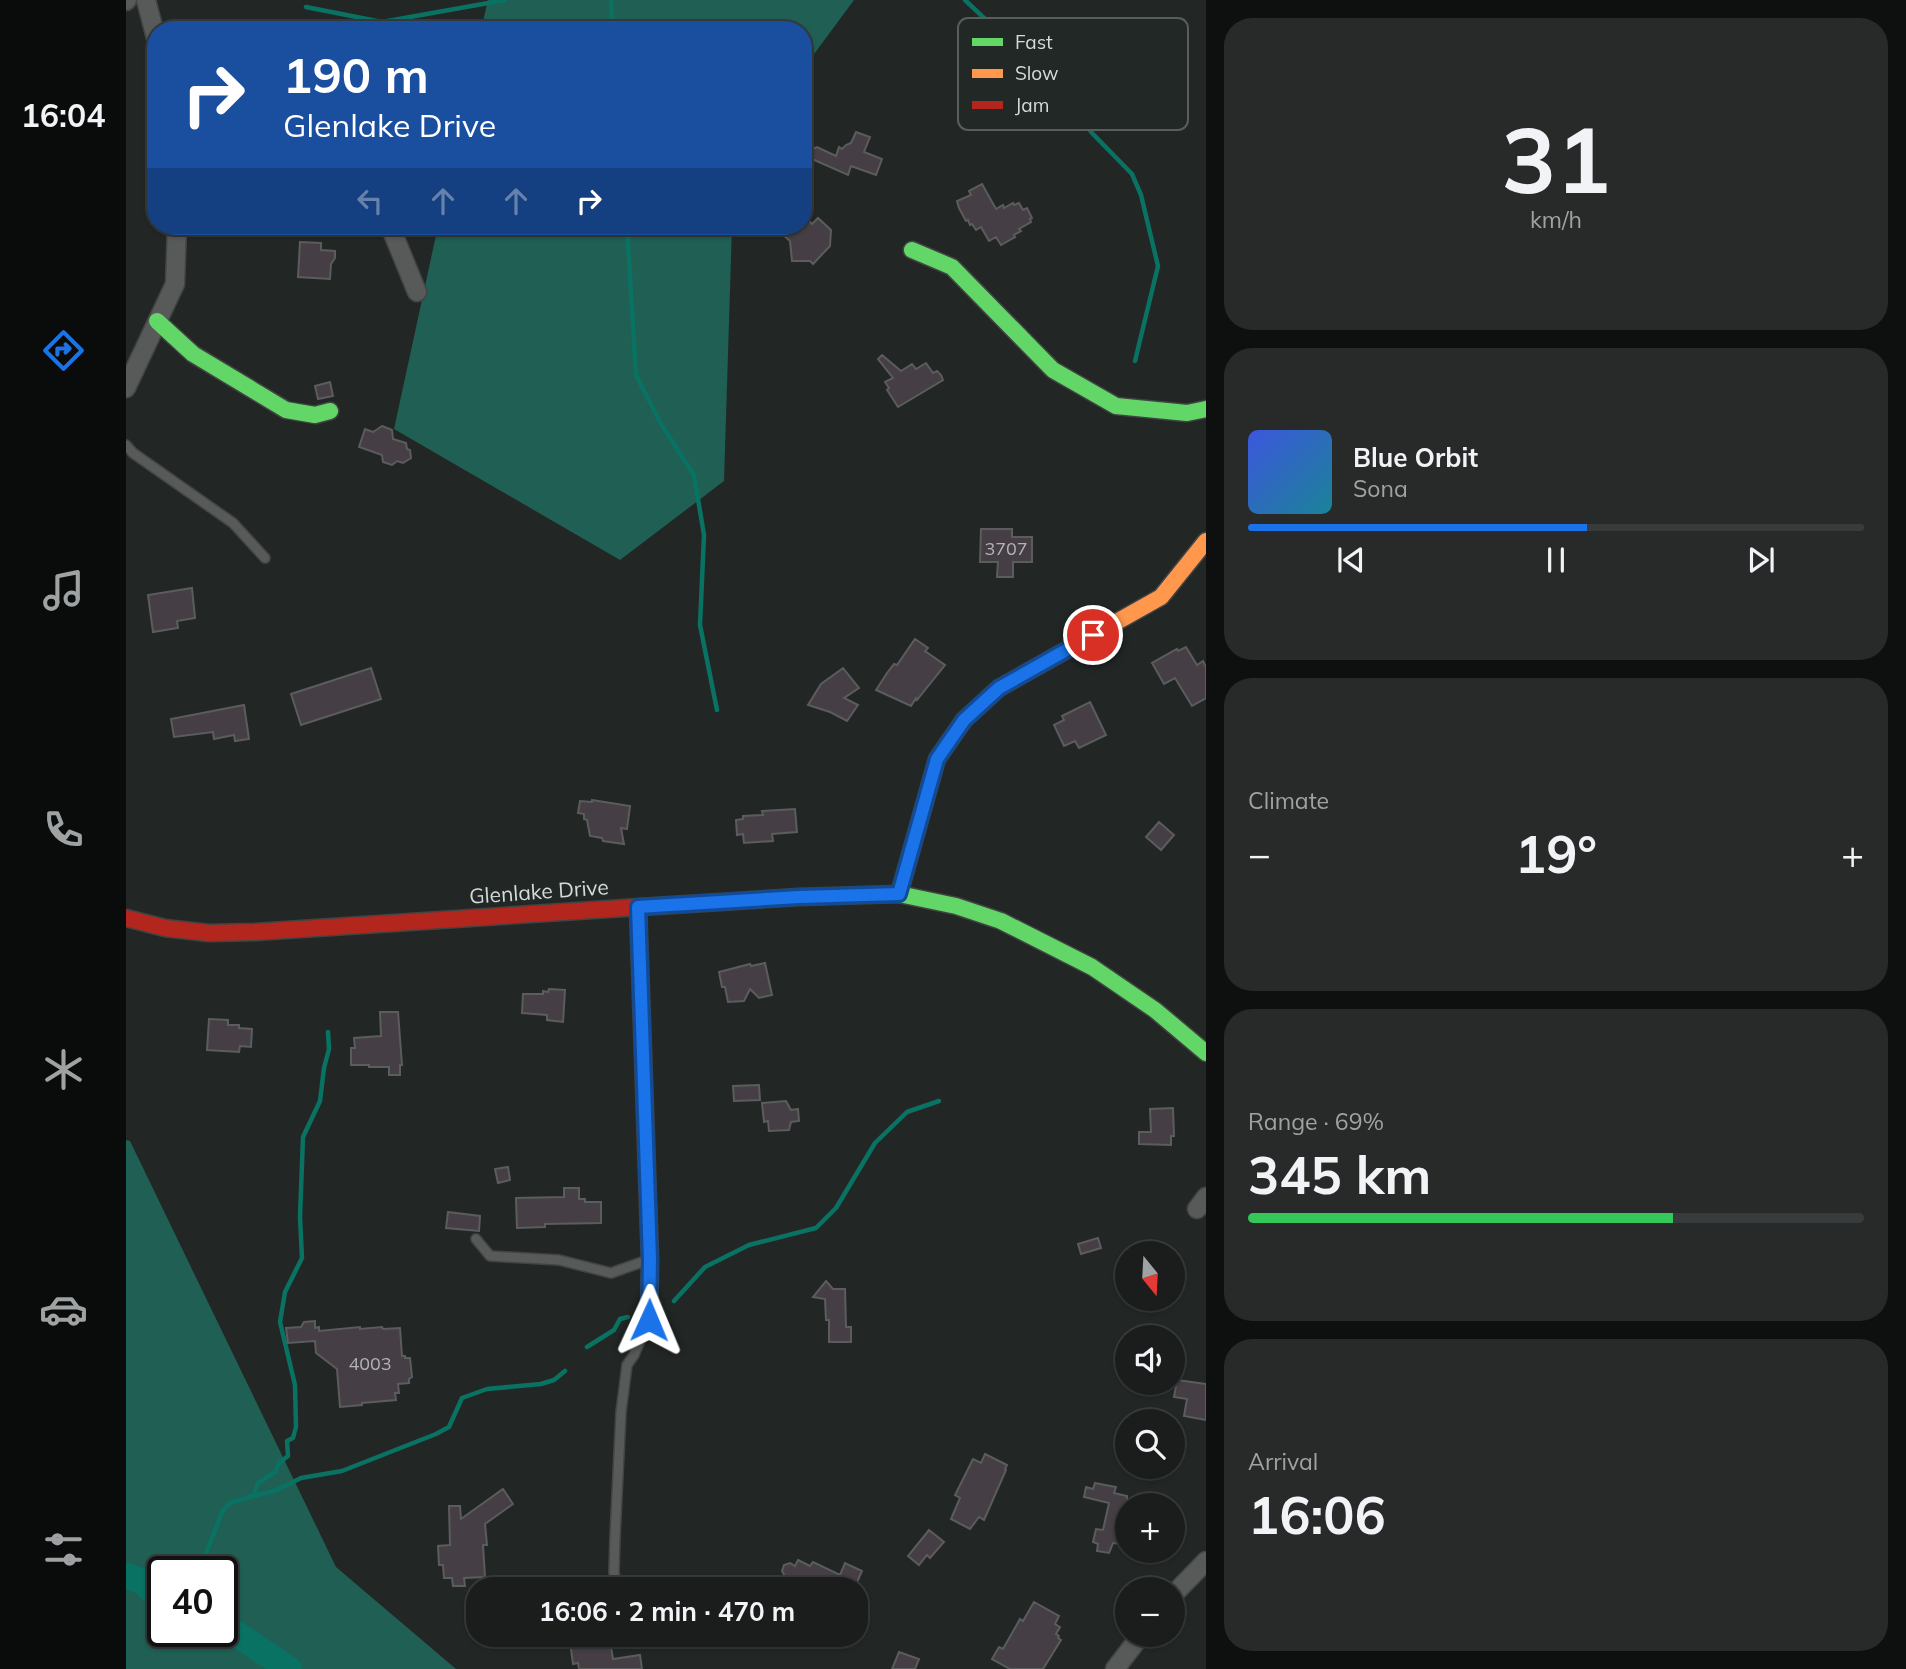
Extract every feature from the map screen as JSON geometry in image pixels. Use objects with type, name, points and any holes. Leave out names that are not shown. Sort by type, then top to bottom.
[{"type":"street","points":[[146,0],[152,21]]},
{"type":"street","points":[[126,388],[175,284],[177,235]]},
{"type":"street","points":[[394,235],[417,292]]},
{"type":"street","points":[[912,250],[952,267],[1053,370],[1116,406],[1187,413],[1206,409]]},
{"type":"street","points":[[157,321],[193,354],[286,410],[315,415],[330,411]]},
{"type":"street","points":[[899,894],[937,759],[964,720],[999,688],[1161,597],[1206,541]]},
{"type":"street","name":"Glenlake Drive","points":[[126,918],[165,928],[209,933],[255,932],[799,897],[899,894],[956,906],[1002,921],[1040,940],[1092,967],[1155,1010],[1206,1053]]},
{"type":"street","points":[[638,907],[650,1260],[649,1320]]},
{"type":"street","points":[[1185,1582],[1206,1561]]},
{"type":"street","points":[[1115,1669],[1132,1647]]},
{"type":"lane","points":[[126,445],[133,453],[233,523],[265,558]]},
{"type":"lane","points":[[476,1239],[490,1256],[559,1260],[611,1273],[650,1260]]},
{"type":"lane","points":[[615,1577],[621,1412],[627,1365],[649,1320]]},
{"type":"green space","points":[[488,0],[854,0],[812,57],[812,21],[483,21]]},
{"type":"green space","points":[[436,235],[732,235],[724,481],[620,560],[394,429]]},
{"type":"green space","points":[[126,1140],[130,1141],[336,1567],[456,1669],[126,1669]]},
{"type":"building","points":[[856,132],[870,137],[864,152],[882,159],[876,175],[851,166],[848,175],[812,159],[812,149],[817,147],[836,156],[839,147],[842,149],[851,143]]},
{"type":"building","points":[[982,184],[996,209],[1003,205],[1004,208],[1019,203],[1023,210],[1027,208],[1032,218],[1031,222],[1019,229],[1021,231],[1014,235],[1015,237],[1001,245],[996,237],[989,241],[981,227],[976,230],[970,225],[959,208],[957,201],[971,195],[969,191]]},
{"type":"building","points":[[818,218],[831,230],[830,246],[813,264],[810,261],[792,261],[790,241],[783,235],[812,235],[812,224]]},
{"type":"building","points":[[300,242],[321,243],[321,250],[335,251],[330,279],[298,277]]},
{"type":"building","points":[[882,355],[901,371],[912,364],[916,369],[926,363],[933,373],[937,371],[941,375],[943,380],[898,407],[887,390],[889,388],[885,382],[893,378],[878,359]]},
{"type":"building","points":[[330,382],[333,396],[318,399],[315,386]]},
{"type":"building","points":[[382,426],[392,430],[393,439],[406,443],[411,458],[392,465],[383,462],[382,455],[359,447],[365,429],[373,432]]},
{"type":"building","points":[[981,529],[1012,529],[1012,537],[1032,537],[1032,562],[1013,562],[1013,577],[997,577],[998,562],[980,562]]},
{"type":"building","points":[[192,588],[195,618],[177,621],[178,628],[153,632],[148,595]]},
{"type":"building","points":[[915,639],[928,648],[925,651],[945,665],[911,706],[876,690]]},
{"type":"building","points":[[1186,647],[1197,665],[1203,661],[1206,667],[1206,698],[1192,706],[1175,678],[1164,684],[1152,663]]},
{"type":"building","points":[[371,668],[381,699],[301,725],[291,694]]},
{"type":"building","points":[[843,668],[859,688],[844,698],[858,705],[847,721],[808,705],[821,684]]},
{"type":"building","points":[[1090,702],[1106,735],[1079,748],[1075,741],[1064,746],[1054,725],[1064,720],[1062,716]]},
{"type":"building","points":[[244,705],[249,739],[235,741],[234,735],[214,739],[213,732],[174,737],[171,719]]},
{"type":"building","points":[[592,800],[630,806],[627,829],[621,828],[624,844],[590,836],[584,814],[578,813],[580,801]]},
{"type":"building","points":[[795,809],[797,832],[772,834],[773,841],[744,843],[743,834],[737,835],[736,820],[743,819],[743,816],[763,815],[762,811]]},
{"type":"building","points":[[1159,822],[1174,835],[1161,850],[1146,837]]},
{"type":"building","points":[[765,963],[772,995],[759,998],[750,989],[744,1001],[728,1002],[719,972]]},
{"type":"building","points":[[549,989],[565,990],[563,1022],[547,1020],[547,1015],[522,1013],[523,994],[543,994],[543,991],[548,992]]},
{"type":"building","points":[[380,1012],[398,1012],[402,1065],[400,1075],[389,1075],[389,1067],[351,1065],[354,1038],[381,1036]]},
{"type":"building","points":[[209,1019],[228,1020],[228,1025],[252,1029],[251,1047],[240,1046],[239,1052],[207,1050]]},
{"type":"building","points":[[759,1085],[760,1100],[734,1101],[733,1086]]},
{"type":"building","points":[[786,1101],[791,1110],[798,1109],[799,1121],[791,1122],[789,1130],[769,1131],[768,1121],[764,1122],[762,1103]]},
{"type":"building","points":[[1173,1108],[1174,1136],[1171,1136],[1171,1145],[1139,1144],[1139,1132],[1151,1132],[1150,1109]]},
{"type":"building","points":[[508,1167],[510,1180],[498,1183],[495,1169]]},
{"type":"building","points":[[564,1188],[579,1188],[579,1199],[585,1199],[585,1202],[601,1202],[601,1223],[545,1224],[545,1227],[517,1228],[516,1198],[564,1197]]},
{"type":"building","points":[[448,1212],[480,1216],[479,1231],[446,1228]]},
{"type":"building","points":[[1098,1238],[1101,1248],[1081,1254],[1078,1244]]},
{"type":"building","points":[[826,1281],[833,1289],[845,1289],[846,1327],[851,1327],[851,1342],[829,1342],[825,1299],[813,1297]]},
{"type":"building","points":[[315,1321],[315,1328],[319,1327],[319,1331],[360,1327],[400,1328],[402,1356],[410,1358],[412,1377],[409,1383],[398,1384],[399,1393],[395,1393],[396,1400],[340,1407],[337,1369],[316,1353],[315,1341],[288,1343],[286,1328],[301,1327],[304,1322]]},
{"type":"building","points":[[1185,1381],[1206,1384],[1206,1420],[1185,1416],[1187,1399],[1174,1397],[1185,1395]]},
{"type":"building","points":[[985,1454],[1007,1465],[1006,1470],[984,1520],[979,1517],[970,1529],[951,1519],[960,1498],[955,1495],[973,1459],[981,1463]]},
{"type":"building","points":[[1095,1483],[1116,1487],[1115,1543],[1109,1553],[1097,1551],[1098,1544],[1093,1542],[1096,1529],[1103,1530],[1109,1503],[1084,1497],[1086,1487],[1093,1489]]},
{"type":"building","points":[[503,1489],[513,1504],[485,1524],[485,1577],[466,1577],[465,1586],[453,1586],[452,1578],[444,1578],[443,1565],[439,1565],[438,1546],[450,1545],[449,1506],[460,1506],[461,1519]]},
{"type":"building","points":[[929,1530],[944,1542],[930,1558],[927,1555],[919,1565],[908,1556]]},
{"type":"building","points":[[798,1560],[810,1566],[813,1562],[840,1575],[845,1563],[862,1571],[859,1577],[785,1577],[782,1571],[784,1565],[790,1563],[795,1566]]},
{"type":"building","points":[[1034,1602],[1059,1616],[1055,1624],[1060,1627],[1056,1634],[1061,1640],[1043,1669],[1010,1669],[992,1659],[999,1647],[1003,1649],[1020,1619],[1023,1621]]},
{"type":"building","points":[[571,1647],[611,1647],[613,1659],[640,1655],[642,1669],[579,1669],[578,1663],[573,1664]]},
{"type":"building","points":[[899,1652],[919,1659],[915,1669],[892,1669]]},
{"type":"waterway","points":[[388,21],[505,0]]},
{"type":"waterway","points":[[611,0],[612,21]]},
{"type":"waterway","points":[[965,0],[984,18]]},
{"type":"waterway","points":[[306,7],[377,21]]},
{"type":"waterway","points":[[1090,130],[1132,174],[1141,195],[1158,266],[1135,361]]},
{"type":"waterway","points":[[628,235],[636,375],[661,424],[694,475],[704,535],[700,625],[717,710]]},
{"type":"waterway","points":[[205,1556],[222,1512],[230,1503],[253,1496],[258,1483],[275,1472],[279,1463],[288,1456],[287,1441],[293,1438],[296,1427],[295,1385],[280,1322],[285,1292],[302,1258],[300,1217],[303,1137],[320,1101],[329,1049],[328,1032]]},
{"type":"waterway","points":[[674,1301],[705,1267],[749,1245],[816,1228],[836,1208],[875,1143],[907,1112],[939,1101]]},
{"type":"waterway","points":[[587,1347],[614,1330],[620,1319],[628,1317]]},
{"type":"waterway","points":[[254,1496],[277,1490],[301,1478],[342,1471],[436,1434],[449,1427],[462,1398],[487,1389],[541,1384],[554,1380],[565,1371]]},
{"type":"waterway","points":[[126,1576],[142,1581],[147,1586]]},
{"type":"waterway","points":[[238,1635],[289,1669]]},
{"type":"traffic: fast","points":[[912,250],[952,267],[1053,370],[1116,406],[1187,413],[1206,409]]},
{"type":"traffic: fast","points":[[157,321],[193,354],[286,410],[315,415],[330,411]]},
{"type":"traffic: fast","points":[[640,907],[899,894],[956,906],[1001,921],[1092,967],[1155,1010],[1206,1053]]},
{"type":"traffic: slow","points":[[899,894],[937,759],[964,720],[999,688],[1161,597],[1206,541]]},
{"type":"traffic: slow","points":[[638,907],[650,1260],[649,1320]]},
{"type":"traffic: jam","points":[[126,918],[165,928],[209,933],[640,907]]},
{"type":"route","points":[[649,1320],[650,1260],[638,907],[899,894],[937,759],[964,720],[999,688],[1093,635]]}]
